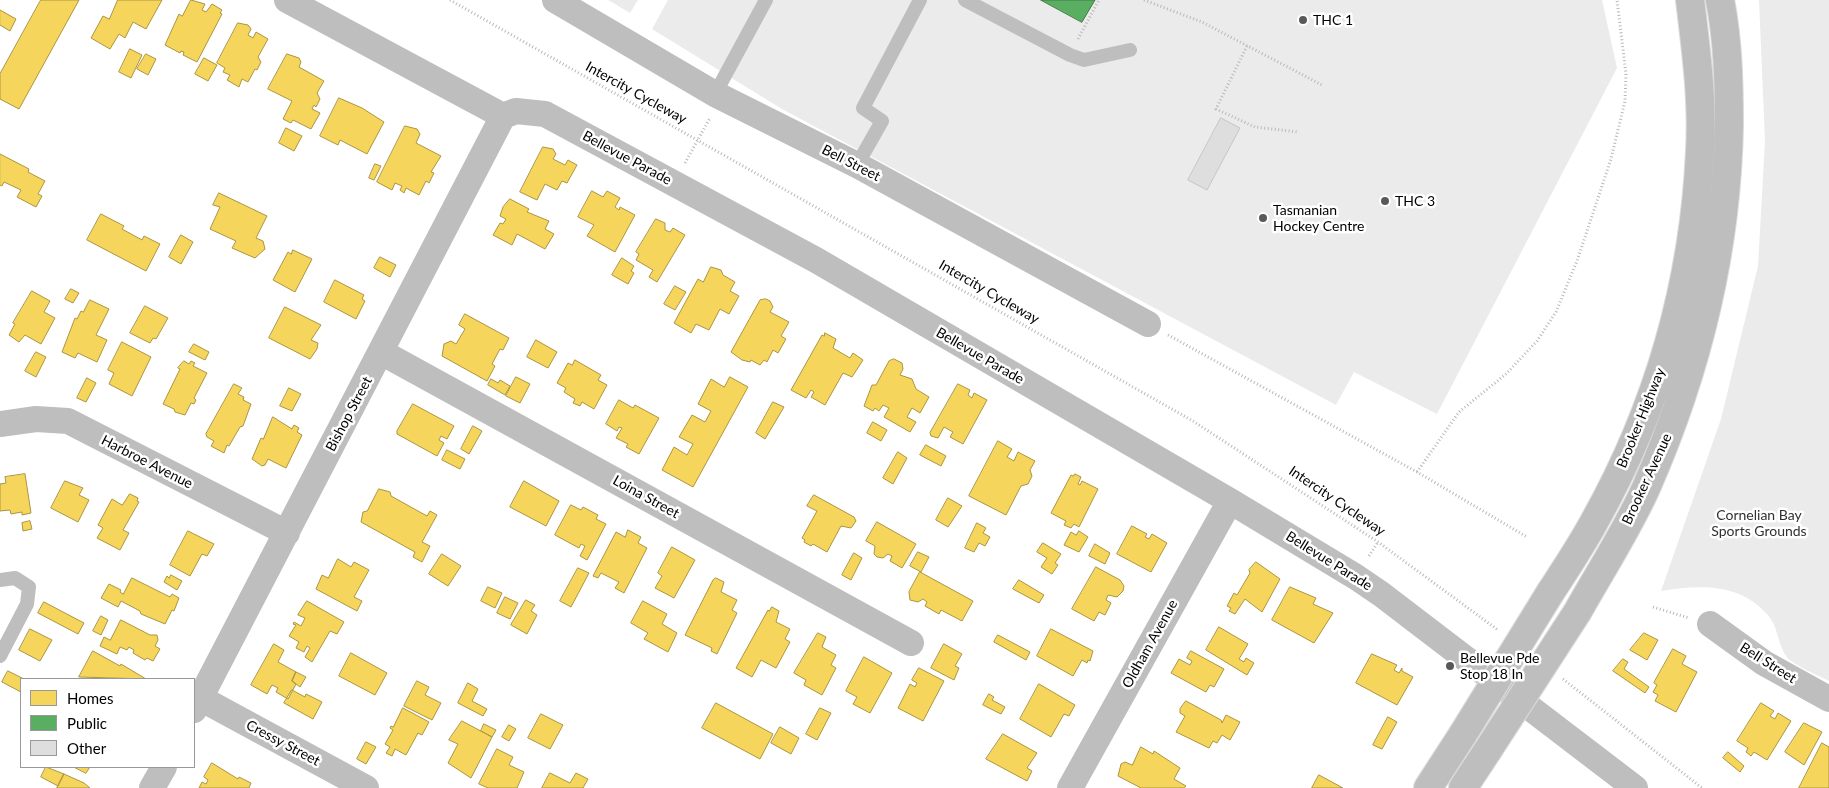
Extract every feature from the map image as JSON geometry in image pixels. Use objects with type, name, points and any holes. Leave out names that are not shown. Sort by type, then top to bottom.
[{"type":"highway","name":"Brooker Highway","points":[[1428,788],[1594,523],[1620,473],[1656,388],[1678,315],[1694,232],[1700,149],[1698,60],[1690,0]]},
{"type":"highway","name":"Brooker Avenue","points":[[1463,788],[1578,611],[1645,489],[1681,401],[1700,340],[1718,254],[1728,158],[1729,87],[1720,0]]},
{"type":"street","points":[[287,0],[503,116]]},
{"type":"street","name":"Bell Street","points":[[555,0],[714,104],[857,165],[1148,324]]},
{"type":"street","name":"Bellevue Parade","points":[[503,116],[516,112],[545,114],[816,260],[1230,501],[1381,594],[1635,788]]},
{"type":"street","name":"Bishop Street","points":[[197,704],[503,116]]},
{"type":"street","name":"Loina Street","points":[[381,352],[911,643]]},
{"type":"street","name":"Harbroe Avenue","points":[[0,424],[36,419],[68,421],[287,533]]},
{"type":"street","name":"Oldham Avenue","points":[[1070,788],[1230,501]]},
{"type":"street","name":"Bell Street","points":[[1710,624],[1764,663],[1829,699]]},
{"type":"street","name":"Cressy Street","points":[[197,704],[366,788]]},
{"type":"street","points":[[152,788],[163,768]]},
{"type":"lane","points":[[714,104],[766,0]]},
{"type":"lane","points":[[857,165],[882,121],[863,108],[920,0]]},
{"type":"lane","points":[[966,0],[1070,55],[1084,60],[1130,50]]},
{"type":"lane","points":[[0,580],[15,578],[29,587],[27,604],[0,656]]},
{"type":"path","name":"Intercity Cycleway","points":[[450,0],[1193,421],[1378,542],[1500,631]]},
{"type":"path","points":[[1070,55],[1099,0]]},
{"type":"path","points":[[1144,0],[1202,22],[1322,85]]},
{"type":"path","points":[[1417,472],[1458,412],[1506,374],[1538,341],[1556,312],[1577,261],[1611,158],[1624,101],[1626,74],[1617,0]]},
{"type":"path","points":[[1247,46],[1216,109],[1255,127],[1298,132]]},
{"type":"path","points":[[674,183],[698,140],[714,104]]},
{"type":"path","points":[[1148,324],[1417,472],[1527,536]]},
{"type":"path","points":[[1653,607],[1710,624]]},
{"type":"path","points":[[1563,679],[1702,788]]},
{"type":"green space","points":[[608,0],[638,0],[630,13]]},
{"type":"green space","name":"Tasmanian Hockey Centre","points":[[668,0],[1602,0],[1617,68],[1437,414],[1354,372],[1336,405],[782,109],[652,29]]},
{"type":"green space","name":"Cornelian Bay Sports Grounds","points":[[1759,0],[1829,0],[1829,681],[1793,663],[1786,656],[1770,618],[1759,606],[1747,598],[1733,592],[1705,587],[1661,591],[1721,419],[1758,266],[1765,141]]},
{"type":"building: Homes","points":[[41,0],[79,0],[19,109],[0,99],[0,74]]},
{"type":"building: Homes","points":[[118,0],[162,0],[146,29],[133,22],[125,38],[119,34],[110,49],[91,38],[103,16],[109,19]]},
{"type":"building: Homes","points":[[191,0],[205,4],[202,10],[206,12],[212,4],[222,10],[220,13],[222,14],[197,62],[183,55],[184,52],[181,51],[180,53],[165,45],[179,14],[182,16]]},
{"type":"building: Homes","points":[[0,10],[16,19],[10,31],[0,25]]},
{"type":"building: Homes","points":[[238,23],[248,25],[251,29],[248,35],[253,38],[256,32],[268,39],[258,57],[261,62],[257,70],[255,69],[248,82],[242,79],[239,87],[227,80],[230,75],[223,72],[225,68],[217,63]]},
{"type":"building: Homes","points":[[130,49],[142,55],[131,78],[119,72]]},
{"type":"building: Homes","points":[[146,54],[156,59],[148,75],[137,69]]},
{"type":"building: Homes","points":[[287,54],[299,58],[301,62],[299,67],[324,81],[317,93],[320,99],[316,107],[314,105],[312,109],[320,113],[311,129],[293,120],[291,123],[283,119],[292,101],[268,89]]},
{"type":"building: Homes","points":[[204,58],[217,65],[208,81],[195,74]]},
{"type":"building: Homes","points":[[339,98],[362,108],[384,122],[367,154],[340,140],[338,145],[320,136]]},
{"type":"building: Homes","points":[[405,126],[417,129],[420,134],[416,143],[441,156],[431,172],[434,173],[429,183],[426,181],[419,195],[406,188],[404,193],[400,190],[402,186],[395,183],[392,190],[377,182]]},
{"type":"building: Homes","points":[[286,128],[302,136],[294,151],[279,143]]},
{"type":"building: Homes","points":[[543,147],[553,149],[556,154],[553,159],[565,165],[568,160],[577,165],[567,183],[562,181],[557,190],[545,184],[537,200],[520,192]]},
{"type":"building: Homes","points":[[0,154],[29,169],[28,172],[45,181],[38,194],[42,196],[36,207],[17,197],[21,190],[4,182],[2,186],[0,185]]},
{"type":"building: Homes","points":[[375,164],[381,166],[374,180],[369,178]]},
{"type":"building: Homes","points":[[592,191],[603,197],[607,191],[620,198],[615,207],[619,210],[620,207],[635,215],[615,252],[587,236],[594,225],[578,217]]},
{"type":"building: Homes","points":[[219,193],[267,216],[256,238],[263,241],[265,249],[255,258],[232,248],[236,241],[210,229],[220,207],[213,205]]},
{"type":"building: Homes","points":[[510,199],[529,209],[527,212],[549,221],[545,229],[554,234],[545,249],[517,234],[512,245],[493,235],[500,223],[503,224],[506,219],[500,216],[503,207]]},
{"type":"building: Homes","points":[[101,214],[124,226],[122,229],[142,240],[144,236],[160,244],[146,271],[87,240]]},
{"type":"building: Homes","points":[[656,219],[665,223],[665,230],[670,232],[673,228],[685,235],[657,282],[649,277],[653,270],[636,260],[639,254],[636,252]]},
{"type":"building: Homes","points":[[181,235],[193,242],[181,264],[169,257]]},
{"type":"building: Homes","points":[[293,250],[312,259],[295,292],[273,280],[288,252],[291,254]]},
{"type":"building: Homes","points":[[380,257],[396,265],[390,277],[374,268]]},
{"type":"building: Homes","points":[[622,258],[634,266],[631,271],[634,273],[628,284],[612,275]]},
{"type":"building: Homes","points":[[711,267],[721,270],[723,275],[735,282],[730,291],[739,296],[729,314],[720,309],[709,330],[696,324],[691,333],[674,323],[698,279],[703,282]]},
{"type":"building: Homes","points":[[335,280],[364,295],[362,299],[365,301],[356,319],[324,302]]},
{"type":"building: Homes","points":[[675,286],[686,292],[675,310],[664,304]]},
{"type":"building: Homes","points":[[71,289],[79,293],[73,303],[65,299]]},
{"type":"building: Homes","points":[[32,291],[50,301],[44,312],[55,318],[41,344],[25,335],[19,342],[9,335],[15,324],[13,323]]},
{"type":"building: Homes","points":[[766,299],[770,301],[773,307],[770,312],[789,322],[781,336],[786,339],[778,353],[773,350],[767,362],[764,360],[760,365],[751,360],[750,362],[742,360],[731,352],[760,300]]},
{"type":"building: Homes","points":[[90,300],[109,309],[96,335],[107,340],[97,362],[78,353],[75,358],[62,352],[75,318],[77,319],[81,311],[83,312]]},
{"type":"building: Homes","points":[[145,306],[168,318],[156,339],[153,338],[150,343],[130,333]]},
{"type":"building: Homes","points":[[285,307],[321,325],[311,340],[318,343],[317,349],[310,359],[269,338]]},
{"type":"building: Homes","points":[[465,314],[509,338],[503,350],[500,349],[492,364],[495,366],[487,381],[442,356],[444,344],[451,341],[456,344],[465,329],[459,325]]},
{"type":"building: Homes","points":[[825,333],[836,339],[833,348],[850,358],[853,353],[863,360],[852,377],[843,373],[825,405],[811,397],[814,392],[811,390],[806,398],[791,390],[822,335],[824,336]]},
{"type":"building: Homes","points":[[536,340],[557,352],[548,368],[527,357]]},
{"type":"building: Homes","points":[[122,342],[151,357],[132,396],[109,384],[114,373],[108,370]]},
{"type":"building: Homes","points":[[194,344],[209,352],[205,360],[189,352]]},
{"type":"building: Homes","points":[[36,352],[46,357],[36,377],[25,371]]},
{"type":"building: Homes","points":[[894,359],[902,363],[903,369],[900,375],[912,379],[916,389],[929,397],[920,413],[912,408],[907,417],[916,422],[910,432],[884,417],[889,408],[883,405],[879,411],[875,408],[873,411],[864,406],[872,385],[876,385],[889,361]]},
{"type":"building: Homes","points":[[575,360],[601,375],[598,380],[607,385],[594,409],[582,402],[580,406],[573,403],[575,399],[564,392],[566,388],[557,383],[568,363],[572,365]]},
{"type":"building: Homes","points":[[184,361],[189,364],[191,361],[195,363],[193,366],[207,373],[194,398],[196,400],[194,404],[191,403],[185,415],[175,412],[174,409],[163,404],[180,369],[178,368]]},
{"type":"building: Homes","points":[[516,377],[530,384],[520,403],[506,396]]},
{"type":"building: Homes","points":[[730,377],[748,387],[693,487],[662,470],[674,447],[687,455],[693,444],[679,437],[692,415],[705,422],[711,411],[698,404],[711,379],[724,387]]},
{"type":"building: Homes","points":[[87,378],[96,383],[86,402],[77,398]]},
{"type":"building: Homes","points":[[491,379],[498,383],[500,380],[510,386],[505,395],[488,385]]},
{"type":"building: Homes","points":[[234,384],[242,388],[238,394],[244,397],[243,400],[251,404],[243,426],[240,427],[229,446],[227,445],[224,453],[211,446],[214,441],[207,437],[206,434]]},
{"type":"building: Homes","points":[[958,384],[970,390],[968,395],[972,398],[974,393],[987,400],[963,444],[950,437],[953,432],[944,427],[938,438],[931,436],[930,433]]},
{"type":"building: Homes","points":[[289,388],[301,394],[292,411],[280,406]]},
{"type":"building: Homes","points":[[619,400],[633,408],[635,405],[659,418],[639,454],[626,447],[628,444],[616,438],[622,428],[619,427],[617,431],[606,424]]},
{"type":"building: Homes","points":[[773,402],[784,407],[765,439],[756,433]]},
{"type":"building: Homes","points":[[413,404],[454,426],[447,439],[441,436],[439,440],[444,443],[437,456],[397,434]]},
{"type":"building: Homes","points":[[273,417],[292,429],[294,425],[299,428],[297,432],[302,435],[286,468],[268,459],[265,465],[262,466],[252,459]]},
{"type":"building: Homes","points":[[873,422],[887,430],[881,441],[867,433]]},
{"type":"building: Homes","points":[[473,426],[482,431],[469,454],[461,449]]},
{"type":"building: Homes","points":[[998,441],[1012,449],[1007,457],[1014,461],[1018,452],[1035,461],[1030,470],[1032,476],[1028,484],[1021,486],[1006,515],[969,496]]},
{"type":"building: Homes","points":[[926,445],[946,456],[941,466],[920,455]]},
{"type":"building: Homes","points":[[447,450],[465,459],[460,469],[442,460]]},
{"type":"building: Homes","points":[[898,452],[907,458],[893,484],[883,478]]},
{"type":"building: Homes","points":[[25,474],[31,513],[22,515],[22,512],[11,514],[10,510],[0,511],[0,484],[6,483],[5,477]]},
{"type":"building: Homes","points":[[1075,474],[1081,477],[1078,484],[1080,485],[1082,481],[1098,489],[1079,527],[1074,524],[1071,528],[1064,525],[1066,521],[1051,513],[1071,475]]},
{"type":"building: Homes","points":[[65,481],[83,488],[79,495],[89,500],[78,522],[51,508]]},
{"type":"building: Homes","points":[[524,481],[559,501],[546,526],[510,507]]},
{"type":"building: Homes","points":[[379,489],[390,492],[391,496],[427,516],[430,511],[437,515],[422,542],[430,546],[422,562],[413,557],[415,552],[361,522],[363,512],[367,511]]},
{"type":"building: Homes","points":[[130,494],[138,498],[137,501],[139,502],[123,530],[129,533],[120,550],[97,538],[103,528],[98,525],[112,499],[122,505]]},
{"type":"building: Homes","points":[[814,495],[854,517],[856,521],[851,528],[841,526],[827,552],[813,544],[811,546],[804,542],[805,540],[802,538],[817,511],[807,506]]},
{"type":"building: Homes","points":[[948,498],[962,506],[948,527],[936,520]]},
{"type":"building: Homes","points":[[571,505],[581,510],[583,507],[598,515],[596,519],[606,524],[587,560],[580,556],[585,546],[581,544],[579,548],[555,535]]},
{"type":"building: Homes","points":[[30,521],[32,529],[23,531],[22,523]]},
{"type":"building: Homes","points":[[877,522],[916,544],[902,568],[890,561],[892,556],[888,554],[883,558],[877,557],[874,554],[875,546],[866,541]]},
{"type":"building: Homes","points":[[977,523],[986,528],[983,533],[990,537],[985,546],[979,543],[974,552],[965,548]]},
{"type":"building: Homes","points":[[1132,526],[1147,534],[1145,537],[1149,539],[1152,534],[1167,543],[1151,572],[1117,554]]},
{"type":"building: Homes","points":[[628,530],[641,537],[638,543],[647,548],[624,593],[615,588],[619,582],[601,573],[598,578],[593,576],[616,532],[625,537]]},
{"type":"building: Homes","points":[[188,531],[214,544],[207,556],[202,554],[190,576],[170,565]]},
{"type":"building: Homes","points":[[1079,531],[1088,537],[1079,552],[1064,545],[1071,532],[1076,535]]},
{"type":"building: Homes","points":[[1043,543],[1061,554],[1055,563],[1058,565],[1052,574],[1041,567],[1047,558],[1037,552]]},
{"type":"building: Homes","points":[[1095,544],[1110,553],[1105,564],[1089,556]]},
{"type":"building: Homes","points":[[672,547],[695,560],[674,598],[655,588],[662,576],[658,573]]},
{"type":"building: Homes","points":[[918,552],[929,557],[921,572],[910,566]]},
{"type":"building: Homes","points":[[854,553],[862,558],[851,580],[842,575]]},
{"type":"building: Homes","points":[[442,554],[461,566],[448,586],[429,574]]},
{"type":"building: Homes","points":[[338,559],[351,567],[354,562],[369,570],[354,597],[362,601],[357,611],[316,589],[322,575],[328,578]]},
{"type":"building: Homes","points":[[1256,562],[1280,579],[1262,612],[1245,599],[1235,614],[1229,611],[1231,608],[1227,606],[1234,593],[1237,595],[1250,573],[1249,570]]},
{"type":"building: Homes","points":[[1096,567],[1120,580],[1124,586],[1123,591],[1117,597],[1108,595],[1106,600],[1111,603],[1105,615],[1099,612],[1094,621],[1072,609]]},
{"type":"building: Homes","points":[[578,568],[589,573],[571,607],[560,601]]},
{"type":"building: Homes","points":[[920,572],[973,601],[962,621],[941,610],[939,614],[925,606],[927,602],[923,599],[918,602],[910,600],[909,592]]},
{"type":"building: Homes","points":[[171,575],[182,581],[177,590],[164,582],[167,576],[169,578]]},
{"type":"building: Homes","points":[[132,578],[170,597],[172,594],[179,598],[174,611],[172,610],[165,624],[141,614],[140,611],[121,601],[118,607],[101,598],[109,584],[121,590],[120,592],[123,594]]},
{"type":"building: Homes","points":[[716,578],[724,582],[721,592],[737,600],[732,610],[737,613],[717,654],[711,651],[712,648],[685,635],[713,580]]},
{"type":"building: Homes","points":[[1019,580],[1044,595],[1039,603],[1013,589]]},
{"type":"building: Homes","points":[[488,587],[502,593],[495,608],[481,601]]},
{"type":"building: Homes","points":[[1290,587],[1316,598],[1313,604],[1333,613],[1314,643],[1272,620]]},
{"type":"building: Homes","points":[[505,597],[518,603],[510,619],[497,613]]},
{"type":"building: Homes","points":[[526,600],[535,605],[531,611],[537,615],[527,634],[511,625]]},
{"type":"building: Homes","points":[[307,601],[344,622],[337,634],[330,631],[312,662],[305,657],[310,648],[307,646],[304,652],[296,648],[299,642],[289,636],[296,625],[293,624],[294,622],[301,626],[305,618],[298,615]]},
{"type":"building: Homes","points":[[643,601],[667,614],[662,624],[677,633],[668,652],[644,639],[648,633],[631,623]]},
{"type":"building: Homes","points":[[44,602],[84,623],[78,634],[38,613]]},
{"type":"building: Homes","points":[[772,607],[779,611],[776,622],[790,629],[785,639],[790,642],[776,668],[761,660],[752,677],[736,668],[768,610]]},
{"type":"building: Homes","points":[[101,616],[108,620],[101,635],[93,631]]},
{"type":"building: Homes","points":[[121,620],[150,635],[157,635],[158,640],[155,646],[160,649],[153,661],[147,658],[145,660],[133,653],[134,650],[129,647],[127,650],[120,647],[117,654],[100,646],[104,637],[110,640]]},
{"type":"building: Homes","points":[[1219,627],[1248,644],[1239,659],[1244,662],[1246,658],[1254,663],[1247,675],[1206,650]]},
{"type":"building: Homes","points":[[30,629],[52,640],[40,661],[19,650]]},
{"type":"building: Homes","points":[[1051,629],[1093,651],[1090,661],[1088,660],[1087,663],[1082,660],[1073,676],[1037,656]]},
{"type":"building: Homes","points":[[818,633],[826,637],[822,647],[836,655],[831,665],[836,668],[822,695],[804,685],[806,680],[794,673]]},
{"type":"building: Homes","points":[[1644,633],[1658,640],[1647,660],[1630,650]]},
{"type":"building: Homes","points":[[998,635],[1030,652],[1026,660],[994,642]]},
{"type":"building: Homes","points":[[274,644],[284,650],[278,662],[296,672],[292,681],[296,684],[288,699],[276,692],[278,688],[272,685],[267,694],[251,685]]},
{"type":"building: Homes","points":[[944,644],[962,654],[955,666],[959,668],[954,680],[931,668]]},
{"type":"building: Homes","points":[[1673,649],[1686,656],[1682,664],[1697,672],[1676,712],[1655,701],[1658,695],[1653,692],[1657,685],[1654,683]]},
{"type":"building: Homes","points":[[93,651],[120,666],[121,664],[144,678],[112,678],[79,677]]},
{"type":"building: Homes","points":[[1191,651],[1224,669],[1214,687],[1210,685],[1206,692],[1171,673],[1179,659],[1190,665],[1192,661],[1187,658]]},
{"type":"building: Homes","points":[[351,653],[387,673],[375,695],[339,676]]},
{"type":"building: Homes","points":[[1372,654],[1397,665],[1394,670],[1399,673],[1402,668],[1402,671],[1413,677],[1397,705],[1356,683]]},
{"type":"building: Homes","points":[[864,657],[892,673],[870,713],[853,704],[857,697],[846,691]]},
{"type":"building: Homes","points":[[1623,659],[1628,662],[1624,669],[1649,687],[1645,693],[1613,671]]},
{"type":"building: Homes","points":[[919,668],[944,681],[923,721],[898,708],[910,684],[915,687],[917,683],[912,680]]},
{"type":"building: Homes","points":[[8,671],[22,678],[20,678],[20,691],[2,682]]},
{"type":"building: Homes","points":[[296,672],[306,677],[300,687],[292,681]]},
{"type":"building: Homes","points":[[417,681],[429,687],[425,695],[441,703],[432,720],[404,706]]},
{"type":"building: Homes","points":[[468,683],[478,689],[472,701],[487,709],[483,716],[458,703]]},
{"type":"building: Homes","points":[[1039,684],[1075,705],[1069,716],[1064,714],[1051,737],[1020,719]]},
{"type":"building: Homes","points":[[292,690],[305,697],[306,694],[322,702],[313,719],[284,703]]},
{"type":"building: Homes","points":[[989,694],[994,697],[992,700],[1005,707],[1001,714],[983,705]]},
{"type":"building: Homes","points":[[1186,701],[1221,720],[1222,723],[1226,715],[1240,722],[1230,740],[1222,735],[1217,743],[1213,741],[1209,748],[1176,732],[1185,716],[1180,713],[1180,709]]},
{"type":"building: Homes","points":[[716,703],[773,734],[760,759],[702,728]]},
{"type":"building: Homes","points":[[1761,703],[1774,711],[1770,716],[1775,719],[1778,713],[1791,721],[1767,760],[1754,752],[1751,756],[1746,752],[1748,748],[1737,741]]},
{"type":"building: Homes","points":[[403,708],[429,722],[422,735],[418,733],[406,755],[395,749],[392,756],[386,753],[390,747],[385,744],[393,730],[390,728],[391,726],[393,727]]},
{"type":"building: Homes","points":[[820,708],[831,713],[817,740],[806,734]]},
{"type":"building: Homes","points":[[541,714],[563,725],[550,749],[528,738]]},
{"type":"building: Homes","points":[[1388,717],[1397,722],[1382,749],[1373,745]]},
{"type":"building: Homes","points":[[462,721],[492,737],[471,778],[448,763],[458,744],[449,740]]},
{"type":"building: Homes","points":[[1804,723],[1822,732],[1804,765],[1785,752]]},
{"type":"building: Homes","points":[[484,724],[496,730],[492,737],[481,731]]},
{"type":"building: Homes","points":[[509,725],[516,729],[509,741],[502,737]]},
{"type":"building: Homes","points":[[780,727],[799,738],[791,754],[771,743]]},
{"type":"building: Homes","points":[[1003,734],[1037,753],[1027,768],[1032,771],[1027,781],[986,759]]},
{"type":"building: Homes","points":[[366,742],[376,747],[366,764],[357,759]]},
{"type":"building: Homes","points":[[1822,743],[1829,747],[1829,788],[1799,788]]},
{"type":"building: Homes","points":[[1141,747],[1153,754],[1154,751],[1180,768],[1174,779],[1186,786],[1184,788],[1141,788],[1118,776],[1121,764],[1125,762],[1132,765]]},
{"type":"building: Homes","points":[[497,749],[513,757],[509,765],[524,772],[517,788],[488,788],[479,784]]},
{"type":"building: Homes","points":[[1728,752],[1744,766],[1740,772],[1723,758]]},
{"type":"building: Homes","points":[[212,763],[238,779],[239,777],[251,783],[249,788],[199,788],[202,782],[206,784],[208,780],[204,777]]},
{"type":"building: Homes","points":[[46,768],[64,774],[58,786],[41,777]]},
{"type":"building: Homes","points":[[76,768],[89,768],[86,773]]},
{"type":"building: Homes","points":[[550,773],[570,783],[576,773],[588,779],[583,788],[542,788]]},
{"type":"building: Homes","points":[[64,774],[84,783],[90,788],[57,788]]},
{"type":"building: Homes","points":[[1319,775],[1343,788],[1312,788]]},
{"type":"building: Public","points":[[1041,0],[1095,0],[1082,22]]},
{"type":"building: Other","points":[[1221,118],[1240,128],[1207,190],[1188,180]]},
{"type":"place","name":"THC 1","points":[[1303,20]]},
{"type":"place","name":"THC 3","points":[[1385,201]]},
{"type":"place","name":"Tasmanian Hockey Centre","points":[[1263,218]]},
{"type":"place","name":"Bellevue Pde Stop 18 In","points":[[1450,666]]}]
